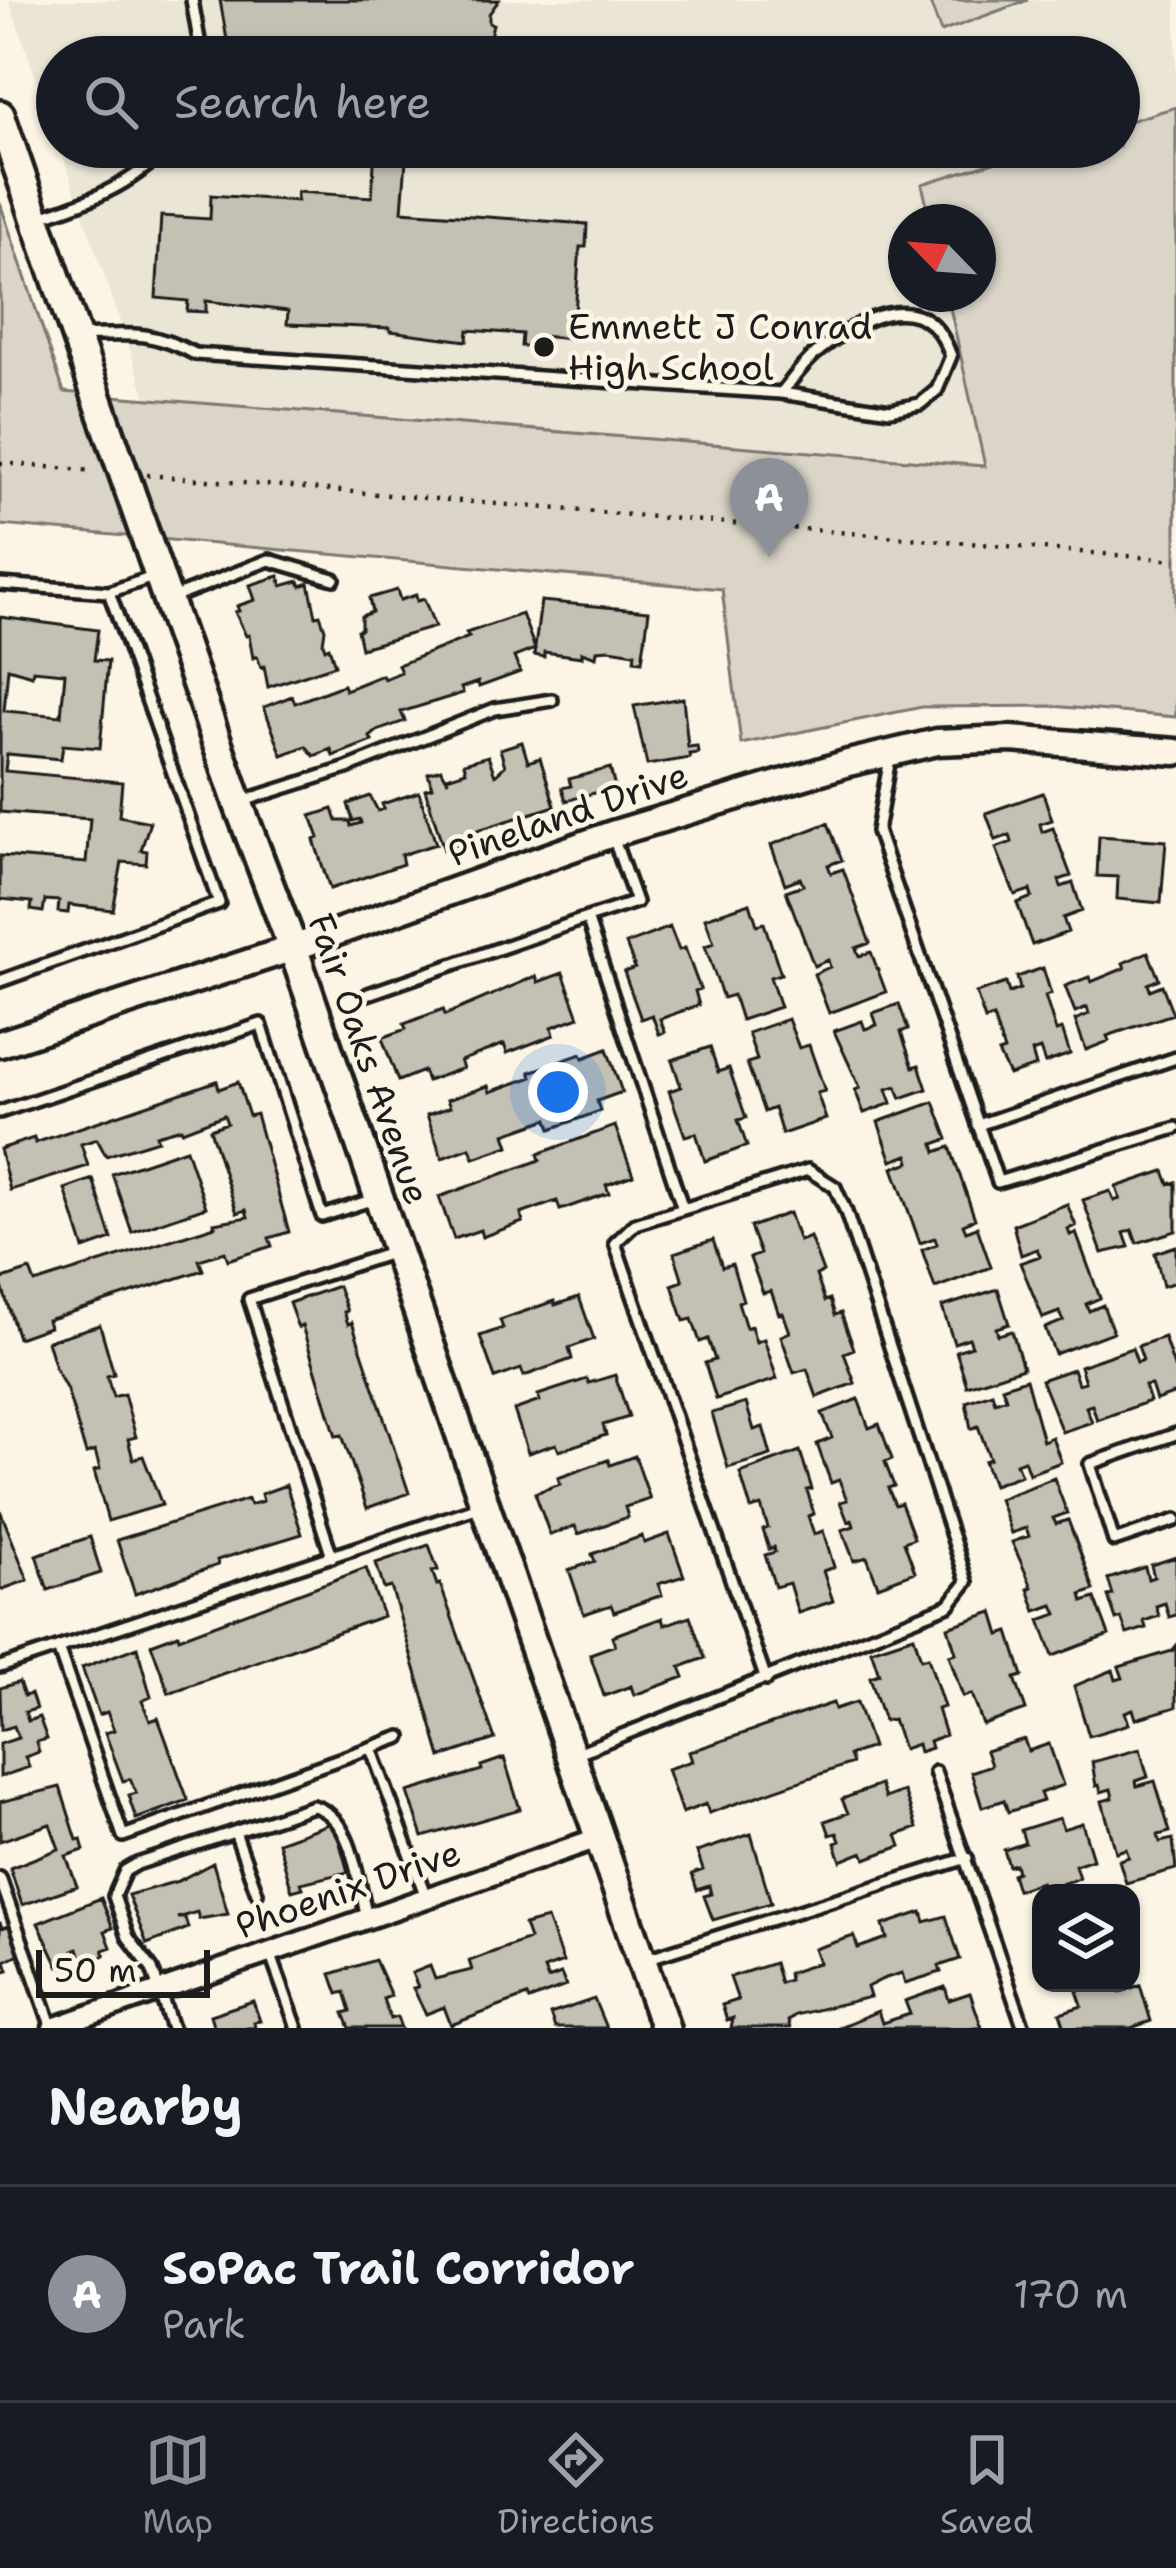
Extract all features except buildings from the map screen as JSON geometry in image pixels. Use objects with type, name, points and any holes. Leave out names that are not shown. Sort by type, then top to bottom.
[{"type":"main road","name":"Fair Oaks Avenue","points":[[0,115],[665,2028]]},
{"type":"street","name":"Pineland Drive","points":[[0,1044],[293,948],[612,834],[757,788],[891,753],[937,742],[1011,739],[1176,752]]},
{"type":"street","name":"Phoenix Drive","points":[[53,2028],[598,1838]]},
{"type":"lane","points":[[192,0],[198,36]]},
{"type":"lane","points":[[35,219],[112,191],[146,168]]},
{"type":"lane","points":[[76,336],[140,333],[195,354],[781,393],[890,410],[920,404],[937,390],[951,356],[943,332],[926,318],[897,310],[877,316],[818,350],[781,393]]},
{"type":"lane","points":[[0,584],[109,592],[158,575],[269,560],[334,579]]},
{"type":"lane","points":[[0,982],[219,903],[109,592]]},
{"type":"lane","points":[[238,803],[347,768],[495,709],[552,700]]},
{"type":"lane","points":[[891,753],[877,831],[998,1182],[1176,1128]]},
{"type":"lane","points":[[368,994],[636,902],[612,834]]},
{"type":"lane","points":[[587,918],[683,1209]]},
{"type":"lane","points":[[0,1112],[262,1024],[322,1216],[379,1198]]},
{"type":"lane","points":[[978,1125],[1176,1058]]},
{"type":"lane","points":[[570,1756],[766,1680],[949,1605],[967,1582],[835,1186],[808,1170],[635,1224],[615,1243],[766,1680]]},
{"type":"lane","points":[[332,1557],[249,1299],[397,1251]]},
{"type":"lane","points":[[1176,1434],[1090,1464],[1114,1541],[1176,1520]]},
{"type":"lane","points":[[0,1667],[484,1506]]},
{"type":"lane","points":[[58,1648],[123,1836],[401,1737]]},
{"type":"lane","points":[[371,1748],[426,1897]]},
{"type":"lane","points":[[935,1772],[1024,2028]]},
{"type":"lane","points":[[172,2028],[152,1969],[128,1937],[115,1896],[125,1871],[137,1864],[313,1806],[327,1810],[342,1826],[367,1917]]},
{"type":"lane","points":[[235,1832],[257,1893]]},
{"type":"lane","points":[[641,1961],[967,1858]]},
{"type":"lane","points":[[0,1877],[53,2028]]},
{"type":"lane","points":[[269,1950],[297,2028]]},
{"type":"path","points":[[0,463],[96,471]]},
{"type":"path","points":[[143,475],[1176,560]]},
{"type":"shaded area","points":[[9,0],[1176,0],[1176,107],[1140,118],[1140,36],[36,36],[36,78]]},
{"type":"shaded area","points":[[929,0],[1028,0],[941,32]]},
{"type":"shaded area","points":[[1176,107],[1176,717],[1052,706],[922,707],[741,744],[722,589],[0,525],[0,203],[64,392],[985,466],[951,312],[996,312],[996,204],[927,204],[922,184],[974,168],[1140,168],[1140,118]]},
{"type":"shaded area","name":"Emmett J Conrad High School","points":[[67,168],[975,168],[923,184],[927,204],[888,204],[888,312],[951,312],[986,466],[147,400]]},
{"type":"place","name":"Emmett J Conrad High School","points":[[544,347]]},
{"type":"place","name":"SoPac Trail Corridor","points":[[769,557]]}]
